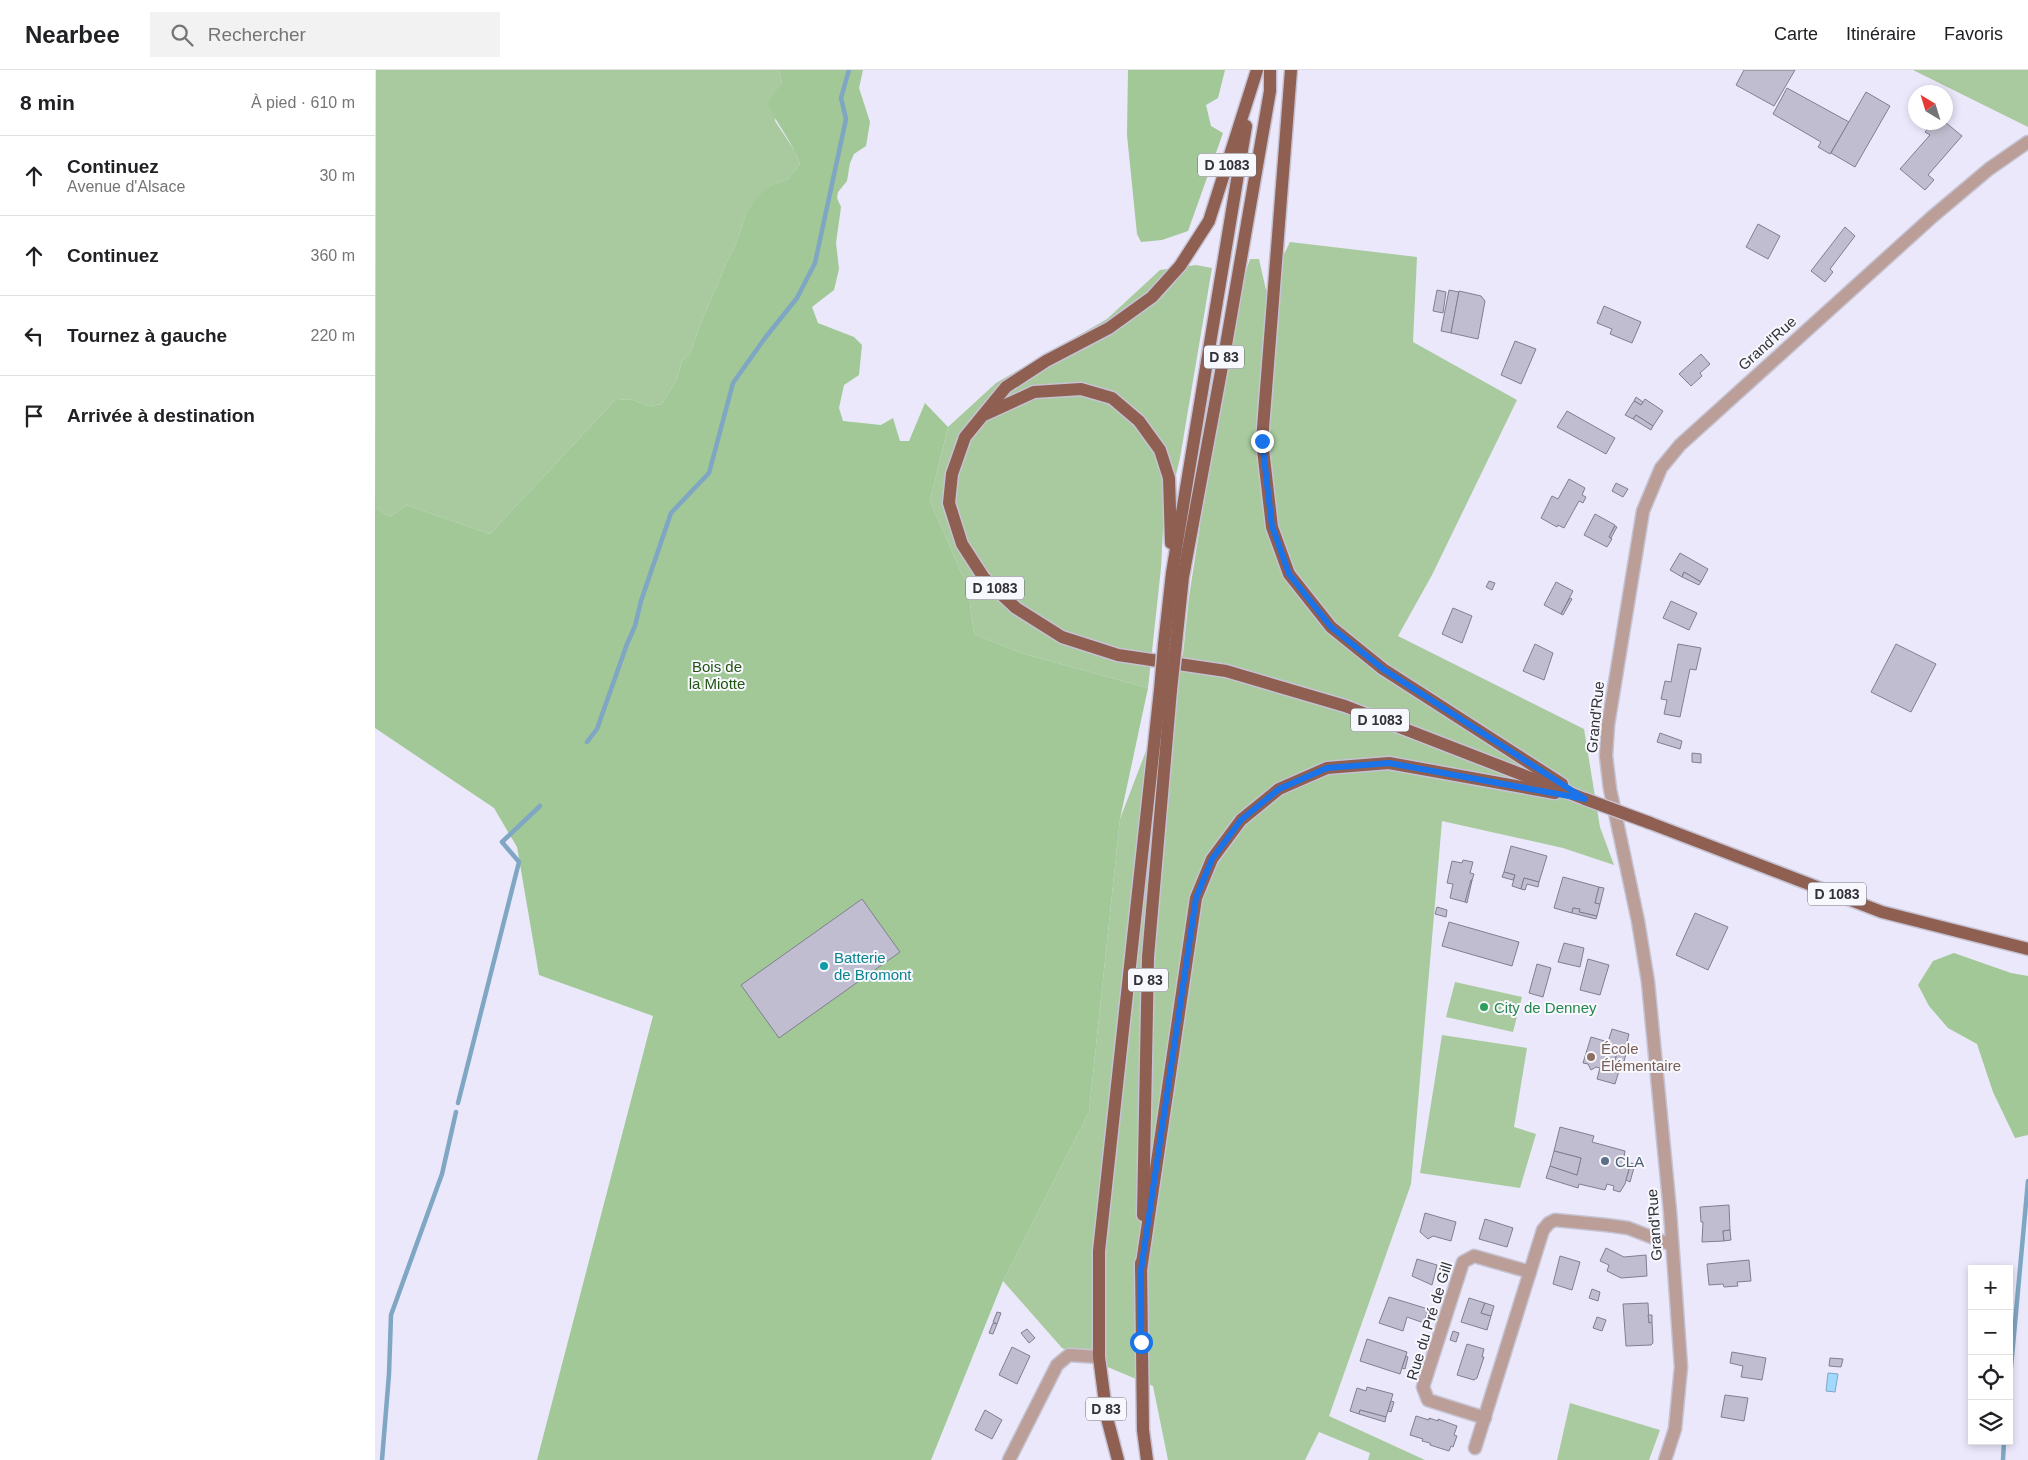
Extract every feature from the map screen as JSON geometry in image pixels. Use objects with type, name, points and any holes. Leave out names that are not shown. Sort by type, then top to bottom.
[{"type":"main road","name":"D 83","points":[[1147,1460],[1143,1430],[1141,1270],[1148,957],[1170,644],[1172,573],[1253,84],[1257,70]]},
{"type":"main road","name":"D 83","points":[[1170,644],[1230,326],[1270,91],[1269,70]]},
{"type":"main road","name":"D 1083","points":[[1291,70],[1262,441],[1272,526],[1289,574],[1331,627],[1383,669],[1585,799]]},
{"type":"main road","name":"D 1083","points":[[1253,84],[1209,221],[1180,266],[1152,297],[1109,328],[1046,361],[1006,387],[965,437],[952,474],[949,504],[962,544],[984,578],[1023,613],[1062,637],[1118,655],[1226,672],[1345,706],[1882,912],[2028,949]]},
{"type":"main road","name":"D 1083","points":[[982,416],[1035,392],[1081,389],[1112,398],[1139,421],[1160,450],[1169,478],[1172,573]]},
{"type":"main road","name":"D 83","points":[[1117,1460],[1107,1418],[1099,1357],[1099,1251],[1166,690]]},
{"type":"main road","name":"D 1083","points":[[1141,1270],[1196,898],[1212,859],[1241,820],[1279,789],[1327,768],[1389,763],[1585,799]]},
{"type":"street","name":"Grand'Rue","points":[[1665,1460],[1675,1429],[1681,1367],[1672,1245],[1648,982],[1638,921],[1610,789],[1606,756],[1608,725],[1643,511],[1661,468],[1680,445],[1932,217],[1989,169],[2028,142]]},
{"type":"street","points":[[1475,1448],[1543,1230],[1549,1223],[1555,1220],[1628,1228],[1672,1245]]},
{"type":"street","name":"Rue du Pré de Gill","points":[[1485,1418],[1428,1400],[1423,1387],[1463,1262],[1474,1256],[1530,1272]]},
{"type":"street","points":[[1009,1460],[1057,1365],[1069,1355],[1099,1357]]},
{"type":"green space","points":[[376,70],[779,70],[782,83],[775,121],[795,151],[800,164],[788,179],[772,185],[745,217],[735,246],[703,317],[690,354],[682,361],[677,379],[662,404],[649,406],[633,400],[616,399],[490,534],[406,505],[390,517],[375,507]]},
{"type":"green space","name":"Bois de la Miotte","points":[[779,70],[863,70],[859,88],[870,122],[866,146],[854,154],[850,163],[847,181],[838,192],[837,198],[841,207],[836,243],[839,269],[834,290],[812,307],[818,323],[854,337],[862,345],[859,375],[844,385],[839,408],[843,421],[881,425],[893,418],[900,441],[909,441],[925,403],[948,427],[930,501],[968,588],[974,634],[1021,653],[1148,688],[1120,819],[1089,1112],[1003,1281],[931,1460],[537,1460],[653,1016],[539,975],[517,847],[494,808],[375,728],[375,507],[390,517],[406,505],[490,534],[616,399],[633,400],[649,406],[662,404],[677,379],[682,361],[690,354],[703,317],[735,246],[745,217],[756,198],[772,185],[788,179],[800,164],[768,104],[782,83]]},
{"type":"green space","points":[[1128,70],[1225,70],[1218,98],[1206,105],[1211,126],[1223,133],[1188,231],[1162,240],[1141,242],[1137,234],[1127,135]]},
{"type":"green space","points":[[1913,70],[2028,70],[2028,127],[1953,90],[1953,85],[1943,85]]},
{"type":"green space","points":[[1290,242],[1417,257],[1413,342],[1517,400],[1432,575],[1398,636],[1584,729],[1600,827],[1614,865],[1563,848],[1442,821],[1411,1184],[1329,1416],[1425,1460],[1368,1460],[1370,1453],[1319,1432],[1305,1460],[1168,1460],[1153,1386],[1062,1348],[1003,1281],[1089,1112],[1120,819],[1183,654],[1189,597],[1200,526],[1199,516],[1237,298],[1250,259],[1259,259],[1266,290]]},
{"type":"green space","points":[[1196,265],[1212,268],[1180,458],[1163,529],[1161,568],[1148,688],[1021,653],[974,634],[968,588],[930,501],[948,427],[996,383],[1107,319],[1160,270]]},
{"type":"green space","points":[[1954,953],[2011,973],[2028,976],[2028,1135],[2015,1138],[1993,1092],[1977,1044],[1948,1028],[1929,1006],[1918,985],[1933,961]]},
{"type":"green space","name":"City de Denney","points":[[1455,982],[1522,997],[1513,1032],[1446,1017]]},
{"type":"green space","points":[[1442,1035],[1527,1048],[1514,1127],[1536,1134],[1520,1188],[1420,1173]]},
{"type":"green space","points":[[1570,1403],[1660,1430],[1649,1460],[1557,1460]]},
{"type":"water","points":[[1828,1373],[1838,1374],[1835,1392],[1826,1391]]},
{"type":"building","points":[[1744,70],[1795,70],[1774,106],[1736,85]]},
{"type":"building","points":[[1787,88],[1849,122],[1830,154],[1818,147],[1821,142],[1773,114]]},
{"type":"building","points":[[1866,92],[1890,106],[1855,167],[1831,153]]},
{"type":"building","points":[[1953,129],[1962,136],[1928,175],[1934,180],[1925,190],[1900,169],[1930,135],[1925,132],[1927,130]]},
{"type":"building","points":[[1758,224],[1780,236],[1768,259],[1746,247]]},
{"type":"building","points":[[1845,227],[1855,236],[1830,269],[1833,272],[1825,282],[1811,271]]},
{"type":"building","points":[[1437,290],[1446,292],[1443,313],[1433,311]]},
{"type":"building","points":[[1449,290],[1459,292],[1451,333],[1441,331]]},
{"type":"building","points":[[1459,291],[1481,296],[1485,301],[1478,339],[1451,333]]},
{"type":"building","points":[[1604,306],[1641,322],[1632,343],[1610,334],[1612,329],[1597,323]]},
{"type":"building","points":[[1515,341],[1536,349],[1521,384],[1501,375]]},
{"type":"building","points":[[1701,354],[1710,364],[1700,373],[1702,376],[1691,386],[1679,374]]},
{"type":"building","points":[[1636,397],[1643,402],[1641,405],[1634,401]]},
{"type":"building","points":[[1645,399],[1663,411],[1653,426],[1636,415],[1633,419],[1625,415],[1634,401],[1641,405]]},
{"type":"building","points":[[1567,411],[1615,438],[1606,454],[1557,427]]},
{"type":"building","points":[[1636,415],[1653,426],[1651,430],[1633,419]]},
{"type":"building","points":[[1569,479],[1585,488],[1582,495],[1586,497],[1583,503],[1579,501],[1564,528],[1558,525],[1557,527],[1541,518],[1552,496],[1558,499]]},
{"type":"building","points":[[1616,483],[1628,489],[1623,497],[1612,491]]},
{"type":"building","points":[[1595,514],[1615,525],[1609,537],[1612,539],[1607,547],[1584,535]]},
{"type":"building","points":[[1615,526],[1617,527],[1611,538],[1609,537]]},
{"type":"building","points":[[1680,553],[1708,569],[1701,582],[1684,572],[1682,577],[1670,570]]},
{"type":"building","points":[[1684,572],[1701,582],[1699,585],[1682,577]]},
{"type":"building","points":[[1489,581],[1495,583],[1492,590],[1486,587]]},
{"type":"building","points":[[1556,582],[1573,591],[1561,614],[1544,605]]},
{"type":"building","points":[[1570,598],[1572,599],[1563,615],[1561,614]]},
{"type":"building","points":[[1671,601],[1697,613],[1689,630],[1663,618]]},
{"type":"building","points":[[1453,608],[1472,616],[1462,643],[1442,634]]},
{"type":"building","points":[[1535,644],[1553,653],[1544,680],[1523,671]]},
{"type":"building","points":[[1678,644],[1701,648],[1696,670],[1690,669],[1680,717],[1664,714],[1667,700],[1661,699],[1665,681],[1671,682]]},
{"type":"building","points":[[1896,644],[1936,664],[1911,712],[1871,692]]},
{"type":"building","points":[[1660,733],[1682,741],[1680,749],[1657,742]]},
{"type":"building","points":[[1692,753],[1701,754],[1701,763],[1692,762]]},
{"type":"building","points":[[1511,846],[1547,856],[1539,882],[1524,878],[1521,889],[1512,886],[1515,875],[1504,872]]},
{"type":"building","points":[[1463,860],[1473,862],[1470,873],[1474,874],[1465,902],[1450,898],[1453,884],[1447,883],[1452,861],[1462,863]]},
{"type":"building","points":[[1504,872],[1515,875],[1513,880],[1502,877]]},
{"type":"building","points":[[1563,877],[1599,887],[1595,903],[1600,904],[1597,916],[1579,912],[1580,909],[1573,908],[1572,913],[1554,908]]},
{"type":"building","points":[[1524,878],[1539,882],[1538,887],[1527,884],[1525,890],[1521,889]]},
{"type":"building","points":[[1472,880],[1467,903],[1465,902]]},
{"type":"building","points":[[1599,887],[1604,888],[1600,904],[1595,903]]},
{"type":"building","name":"Batterie de Bromont","points":[[862,899],[900,952],[779,1038],[741,985]]},
{"type":"building","points":[[1437,907],[1447,910],[1446,917],[1435,914]]},
{"type":"building","points":[[1573,908],[1580,909],[1579,912],[1597,916],[1596,919],[1572,913]]},
{"type":"building","points":[[1695,913],[1728,927],[1708,970],[1676,955]]},
{"type":"building","points":[[1449,922],[1519,942],[1512,966],[1442,946]]},
{"type":"building","points":[[1564,943],[1584,948],[1580,967],[1558,962]]},
{"type":"building","points":[[1588,959],[1609,965],[1600,995],[1580,990]]},
{"type":"building","points":[[1537,964],[1551,968],[1543,997],[1529,993]]},
{"type":"building","points":[[1612,1029],[1629,1034],[1625,1050],[1618,1051],[1614,1063],[1620,1068],[1615,1084],[1597,1079],[1600,1068],[1596,1067],[1591,1070],[1588,1064],[1583,1063],[1591,1037],[1608,1042]]},
{"type":"building","points":[[1625,1049],[1627,1050],[1622,1069],[1614,1063],[1618,1051],[1621,1052]]},
{"type":"building","name":"CLA","points":[[1560,1127],[1594,1136],[1592,1142],[1625,1151],[1624,1157],[1629,1159],[1630,1166],[1625,1184],[1620,1192],[1613,1190],[1614,1186],[1607,1184],[1605,1190],[1579,1184],[1578,1188],[1546,1178],[1550,1166],[1577,1175],[1581,1158],[1554,1151]]},
{"type":"building","points":[[1554,1151],[1581,1158],[1577,1175],[1550,1166]]},
{"type":"building","points":[[1631,1163],[1635,1164],[1630,1182],[1626,1180]]},
{"type":"building","points":[[1729,1205],[1730,1230],[1723,1231],[1724,1241],[1702,1242],[1703,1222],[1701,1222],[1700,1207]]},
{"type":"building","points":[[1425,1213],[1456,1222],[1451,1241],[1433,1236],[1428,1239],[1420,1232]]},
{"type":"building","points":[[1485,1219],[1513,1228],[1507,1247],[1479,1239]]},
{"type":"building","points":[[1730,1230],[1731,1240],[1724,1241],[1723,1231]]},
{"type":"building","points":[[1606,1248],[1624,1257],[1646,1255],[1647,1276],[1621,1278],[1607,1271],[1609,1265],[1600,1261]]},
{"type":"building","points":[[1560,1256],[1580,1262],[1572,1290],[1553,1284]]},
{"type":"building","points":[[1417,1259],[1437,1265],[1432,1285],[1412,1276]]},
{"type":"building","points":[[1749,1260],[1751,1281],[1737,1282],[1738,1286],[1709,1285],[1707,1264]]},
{"type":"building","points":[[1592,1289],[1600,1292],[1598,1301],[1589,1298]]},
{"type":"building","points":[[1389,1297],[1428,1309],[1424,1323],[1407,1317],[1403,1331],[1379,1323]]},
{"type":"building","points":[[1469,1298],[1485,1303],[1481,1313],[1491,1316],[1487,1330],[1461,1322]]},
{"type":"building","points":[[1485,1303],[1494,1306],[1491,1316],[1481,1313]]},
{"type":"building","points":[[1648,1303],[1649,1323],[1652,1322],[1653,1343],[1651,1345],[1626,1346],[1623,1304]]},
{"type":"building","points":[[997,1312],[1001,1313],[997,1324],[993,1322]]},
{"type":"building","points":[[1648,1315],[1652,1315],[1652,1322],[1649,1323]]},
{"type":"building","points":[[1597,1317],[1606,1320],[1602,1331],[1593,1328]]},
{"type":"building","points":[[993,1323],[997,1324],[993,1334],[989,1333]]},
{"type":"building","points":[[1027,1329],[1035,1338],[1029,1343],[1021,1333]]},
{"type":"building","points":[[1453,1331],[1459,1333],[1456,1342],[1450,1340]]},
{"type":"building","points":[[1367,1339],[1407,1352],[1400,1374],[1360,1361]]},
{"type":"building","points":[[1467,1344],[1484,1349],[1482,1357],[1484,1357],[1477,1378],[1474,1380],[1457,1375]]},
{"type":"building","points":[[1012,1347],[1030,1356],[1017,1384],[999,1375]]},
{"type":"building","points":[[1732,1352],[1766,1358],[1762,1380],[1741,1377],[1743,1366],[1730,1363]]},
{"type":"building","points":[[1406,1356],[1408,1357],[1405,1369],[1402,1368]]},
{"type":"building","points":[[1830,1358],[1843,1359],[1841,1367],[1829,1366]]},
{"type":"building","points":[[1367,1387],[1393,1394],[1386,1417],[1360,1410],[1359,1414],[1350,1411],[1357,1388],[1366,1391]]},
{"type":"building","points":[[1725,1395],[1748,1398],[1744,1421],[1721,1417]]},
{"type":"building","points":[[1391,1401],[1394,1402],[1391,1412],[1388,1411]]},
{"type":"building","points":[[985,1410],[1002,1420],[992,1439],[975,1430]]},
{"type":"building","points":[[1360,1410],[1386,1417],[1385,1422],[1359,1414]]},
{"type":"building","points":[[1416,1416],[1429,1420],[1429,1418],[1438,1421],[1438,1419],[1457,1426],[1454,1435],[1457,1436],[1453,1447],[1451,1446],[1449,1451],[1430,1445],[1430,1443],[1422,1441],[1423,1439],[1410,1435]]},
{"type":"waterway","points":[[587,742],[597,729],[635,626],[641,601],[671,513],[709,473],[733,383],[765,338],[797,298],[815,263],[846,119],[841,98],[849,70]]},
{"type":"waterway","points":[[458,1103],[519,862],[502,842],[540,806]]},
{"type":"waterway","points":[[382,1460],[389,1374],[391,1315],[442,1174],[456,1112]]},
{"type":"waterway","points":[[2012,1355],[2028,1181]]},
{"type":"waterway","points":[[2003,1460],[2004,1445]]},
{"type":"place","name":"Batterie de Bromont","points":[[824,966]]},
{"type":"place","name":"City de Denney","points":[[1484,1007]]},
{"type":"place","name":"École Élémentaire","points":[[1591,1057]]},
{"type":"place","name":"CLA","points":[[1605,1161]]},
{"type":"route","points":[[1141,1342],[1141,1270],[1196,898],[1212,859],[1241,820],[1279,789],[1327,768],[1389,763],[1585,799],[1383,669],[1331,627],[1289,574],[1272,526],[1262,441]]}]
